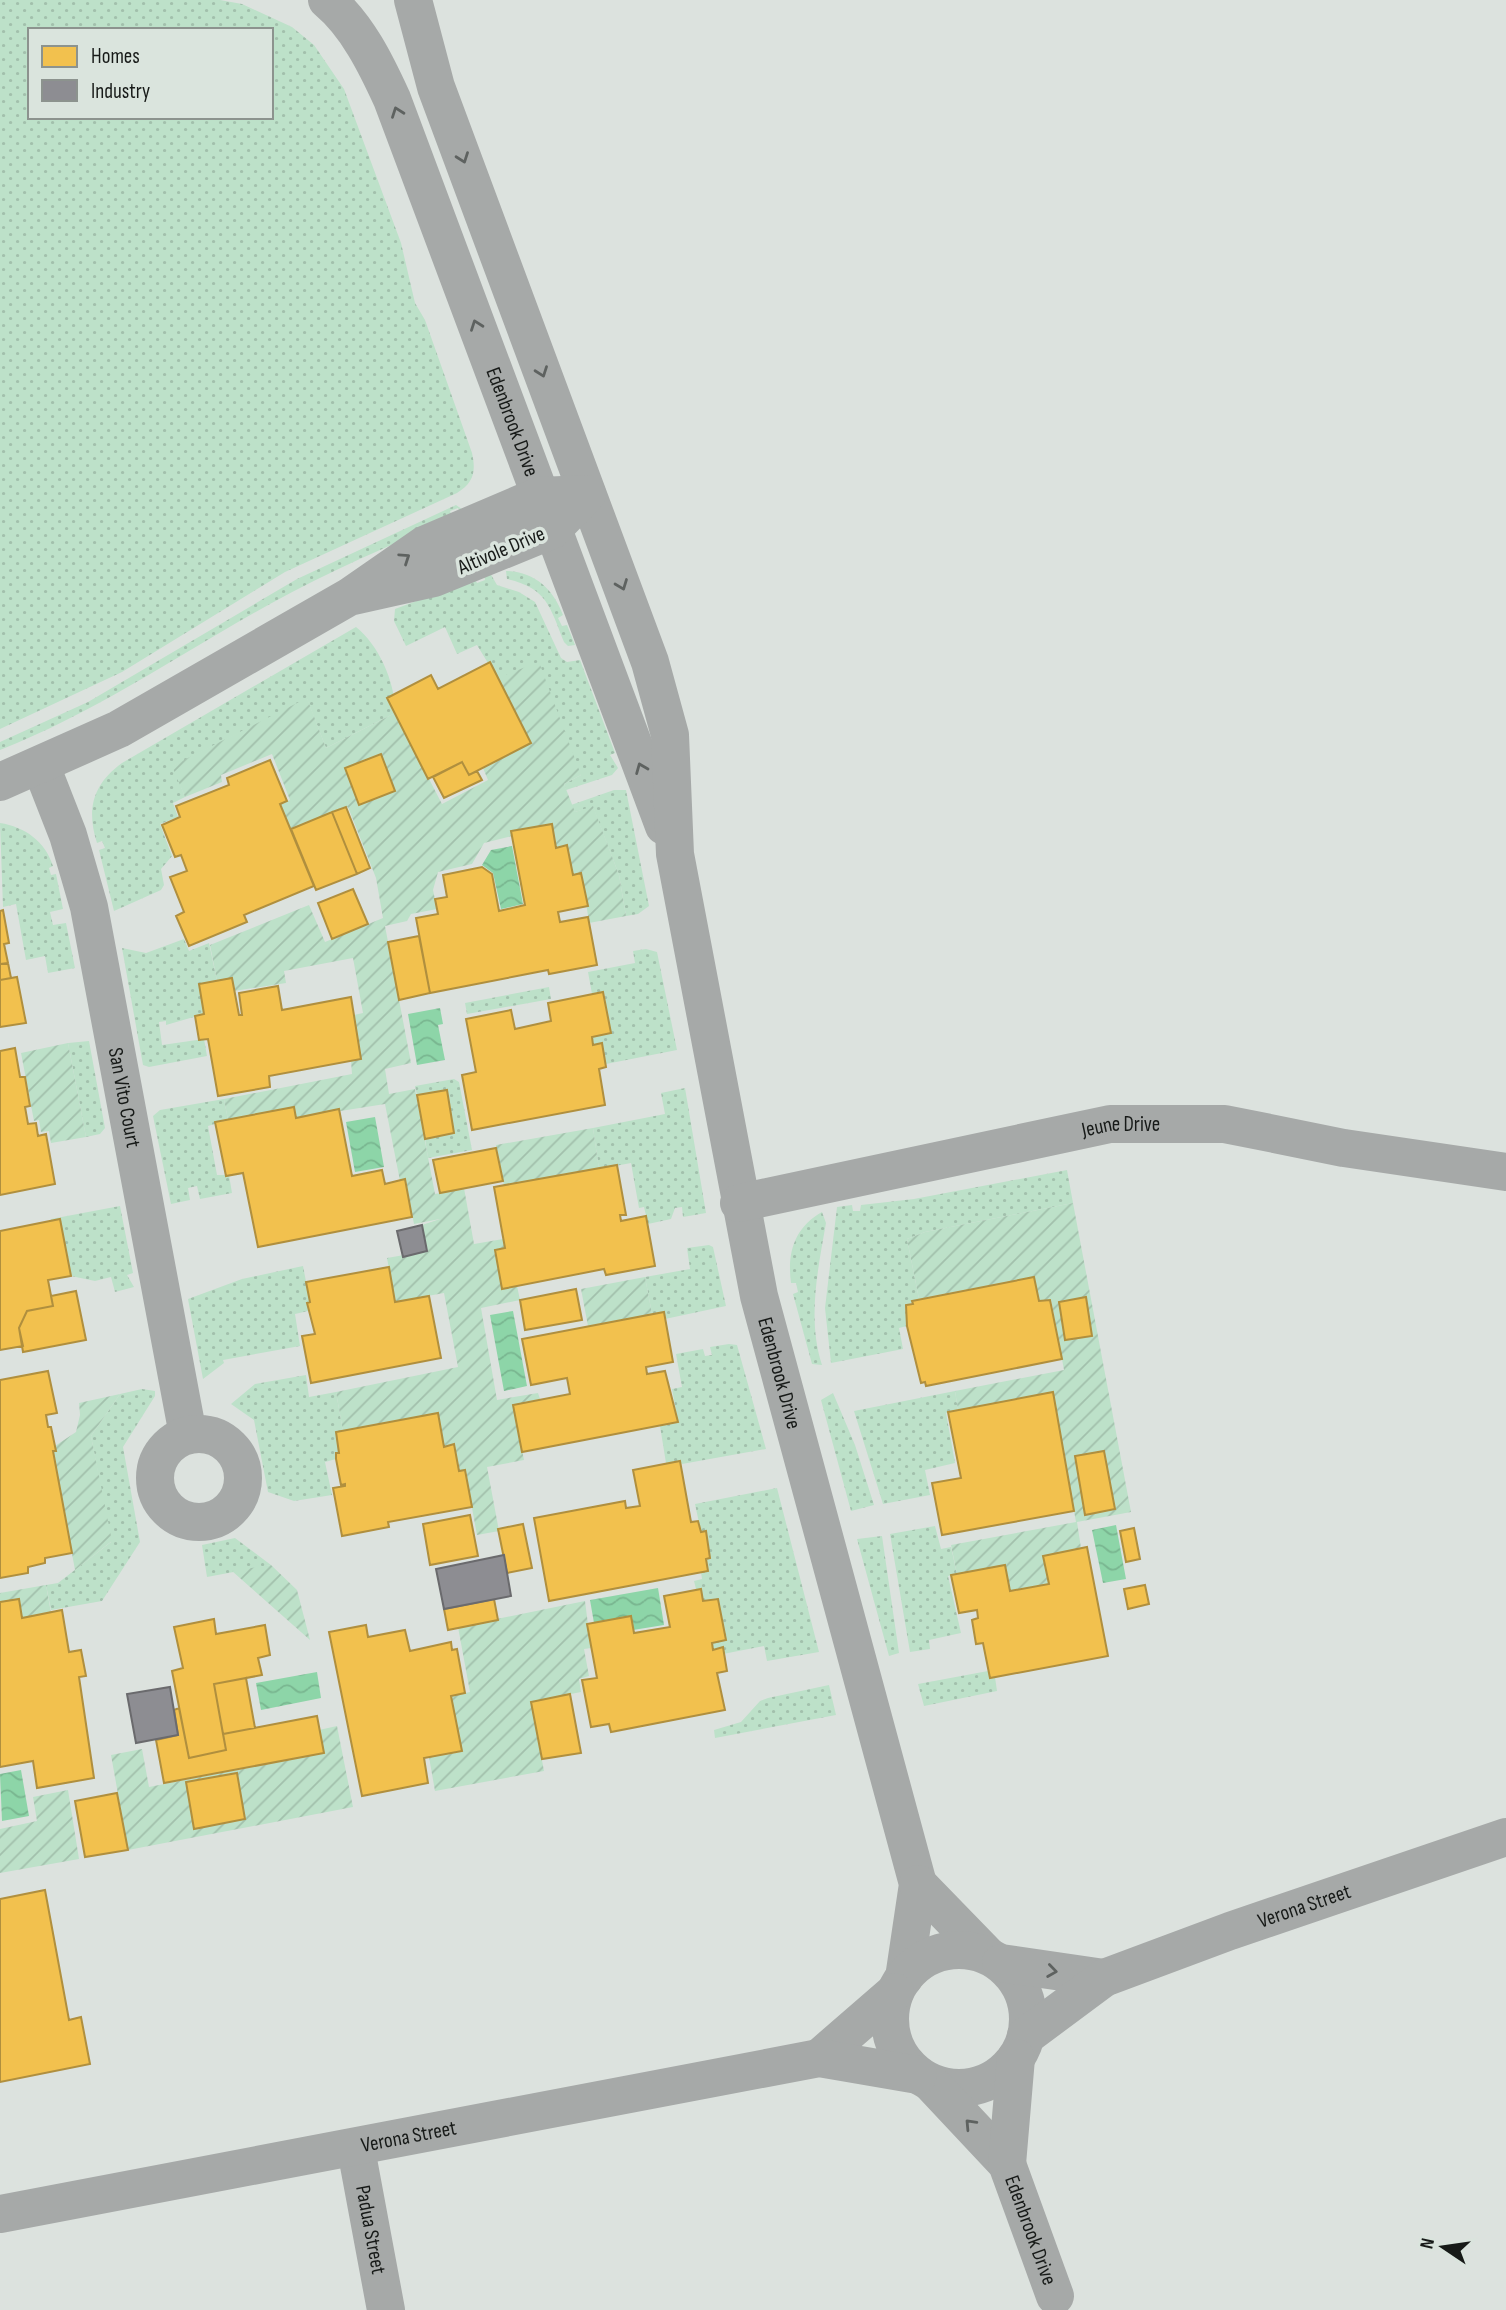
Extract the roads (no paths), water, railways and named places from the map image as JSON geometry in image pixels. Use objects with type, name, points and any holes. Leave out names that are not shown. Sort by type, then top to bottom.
[{"type":"street","name":"Edenbrook Drive","points":[[327,0],[339,10],[375,62],[392,99],[675,854]]},
{"type":"street","name":"Edenbrook Drive","points":[[413,0],[436,87],[650,662],[670,735],[675,854],[739,1203],[762,1308],[918,1884]]},
{"type":"street","name":"Altivole Drive","points":[[0,782],[119,729],[349,597],[424,545],[545,513],[587,494]]},
{"type":"street","name":"San Vito Court","points":[[41,765],[68,835],[89,907],[188,1435]]},
{"type":"street","name":"Jeune Drive","points":[[739,1203],[1110,1124],[1224,1124],[1344,1148],[1506,1172]]},
{"type":"street","name":"Verona Street","points":[[1021,2047],[1104,1978],[1230,1931],[1506,1837]]},
{"type":"street","points":[[918,1884],[1014,1978],[1025,1996],[1029,2016],[1021,2047],[1000,2076],[979,2086],[955,2089],[925,2079],[902,2059],[892,2038],[890,2015],[900,1985],[918,1884]]},
{"type":"street","points":[[900,1985],[921,1961],[942,1952],[964,1950],[994,1959]]},
{"type":"street","name":"Verona Street","points":[[994,1959],[1104,1978]]},
{"type":"street","name":"Verona Street","points":[[819,2058],[900,1985]]},
{"type":"street","name":"Edenbrook Drive","points":[[1007,2164],[1021,2047]]},
{"type":"street","name":"Verona Street","points":[[0,2214],[356,2149],[819,2058],[925,2079]]},
{"type":"street","name":"Edenbrook Drive","points":[[925,2079],[1007,2164],[1055,2297]]},
{"type":"street","name":"Padua Street","points":[[356,2149],[386,2310]]},
{"type":"water","points":[[512,846],[523,904],[501,909],[493,873],[482,865],[491,850]]},
{"type":"water","points":[[440,1008],[443,1024],[438,1025],[445,1060],[417,1065],[408,1014]]},
{"type":"water","points":[[375,1117],[384,1167],[355,1172],[346,1122]]},
{"type":"water","points":[[513,1311],[527,1386],[504,1391],[490,1315]]},
{"type":"water","points":[[1116,1525],[1126,1579],[1103,1583],[1092,1530]]},
{"type":"water","points":[[658,1588],[664,1625],[633,1630],[631,1616],[594,1623],[590,1600]]},
{"type":"water","points":[[317,1672],[321,1698],[261,1710],[256,1683]]},
{"type":"water","points":[[21,1770],[29,1816],[2,1821],[0,1774]]}]
